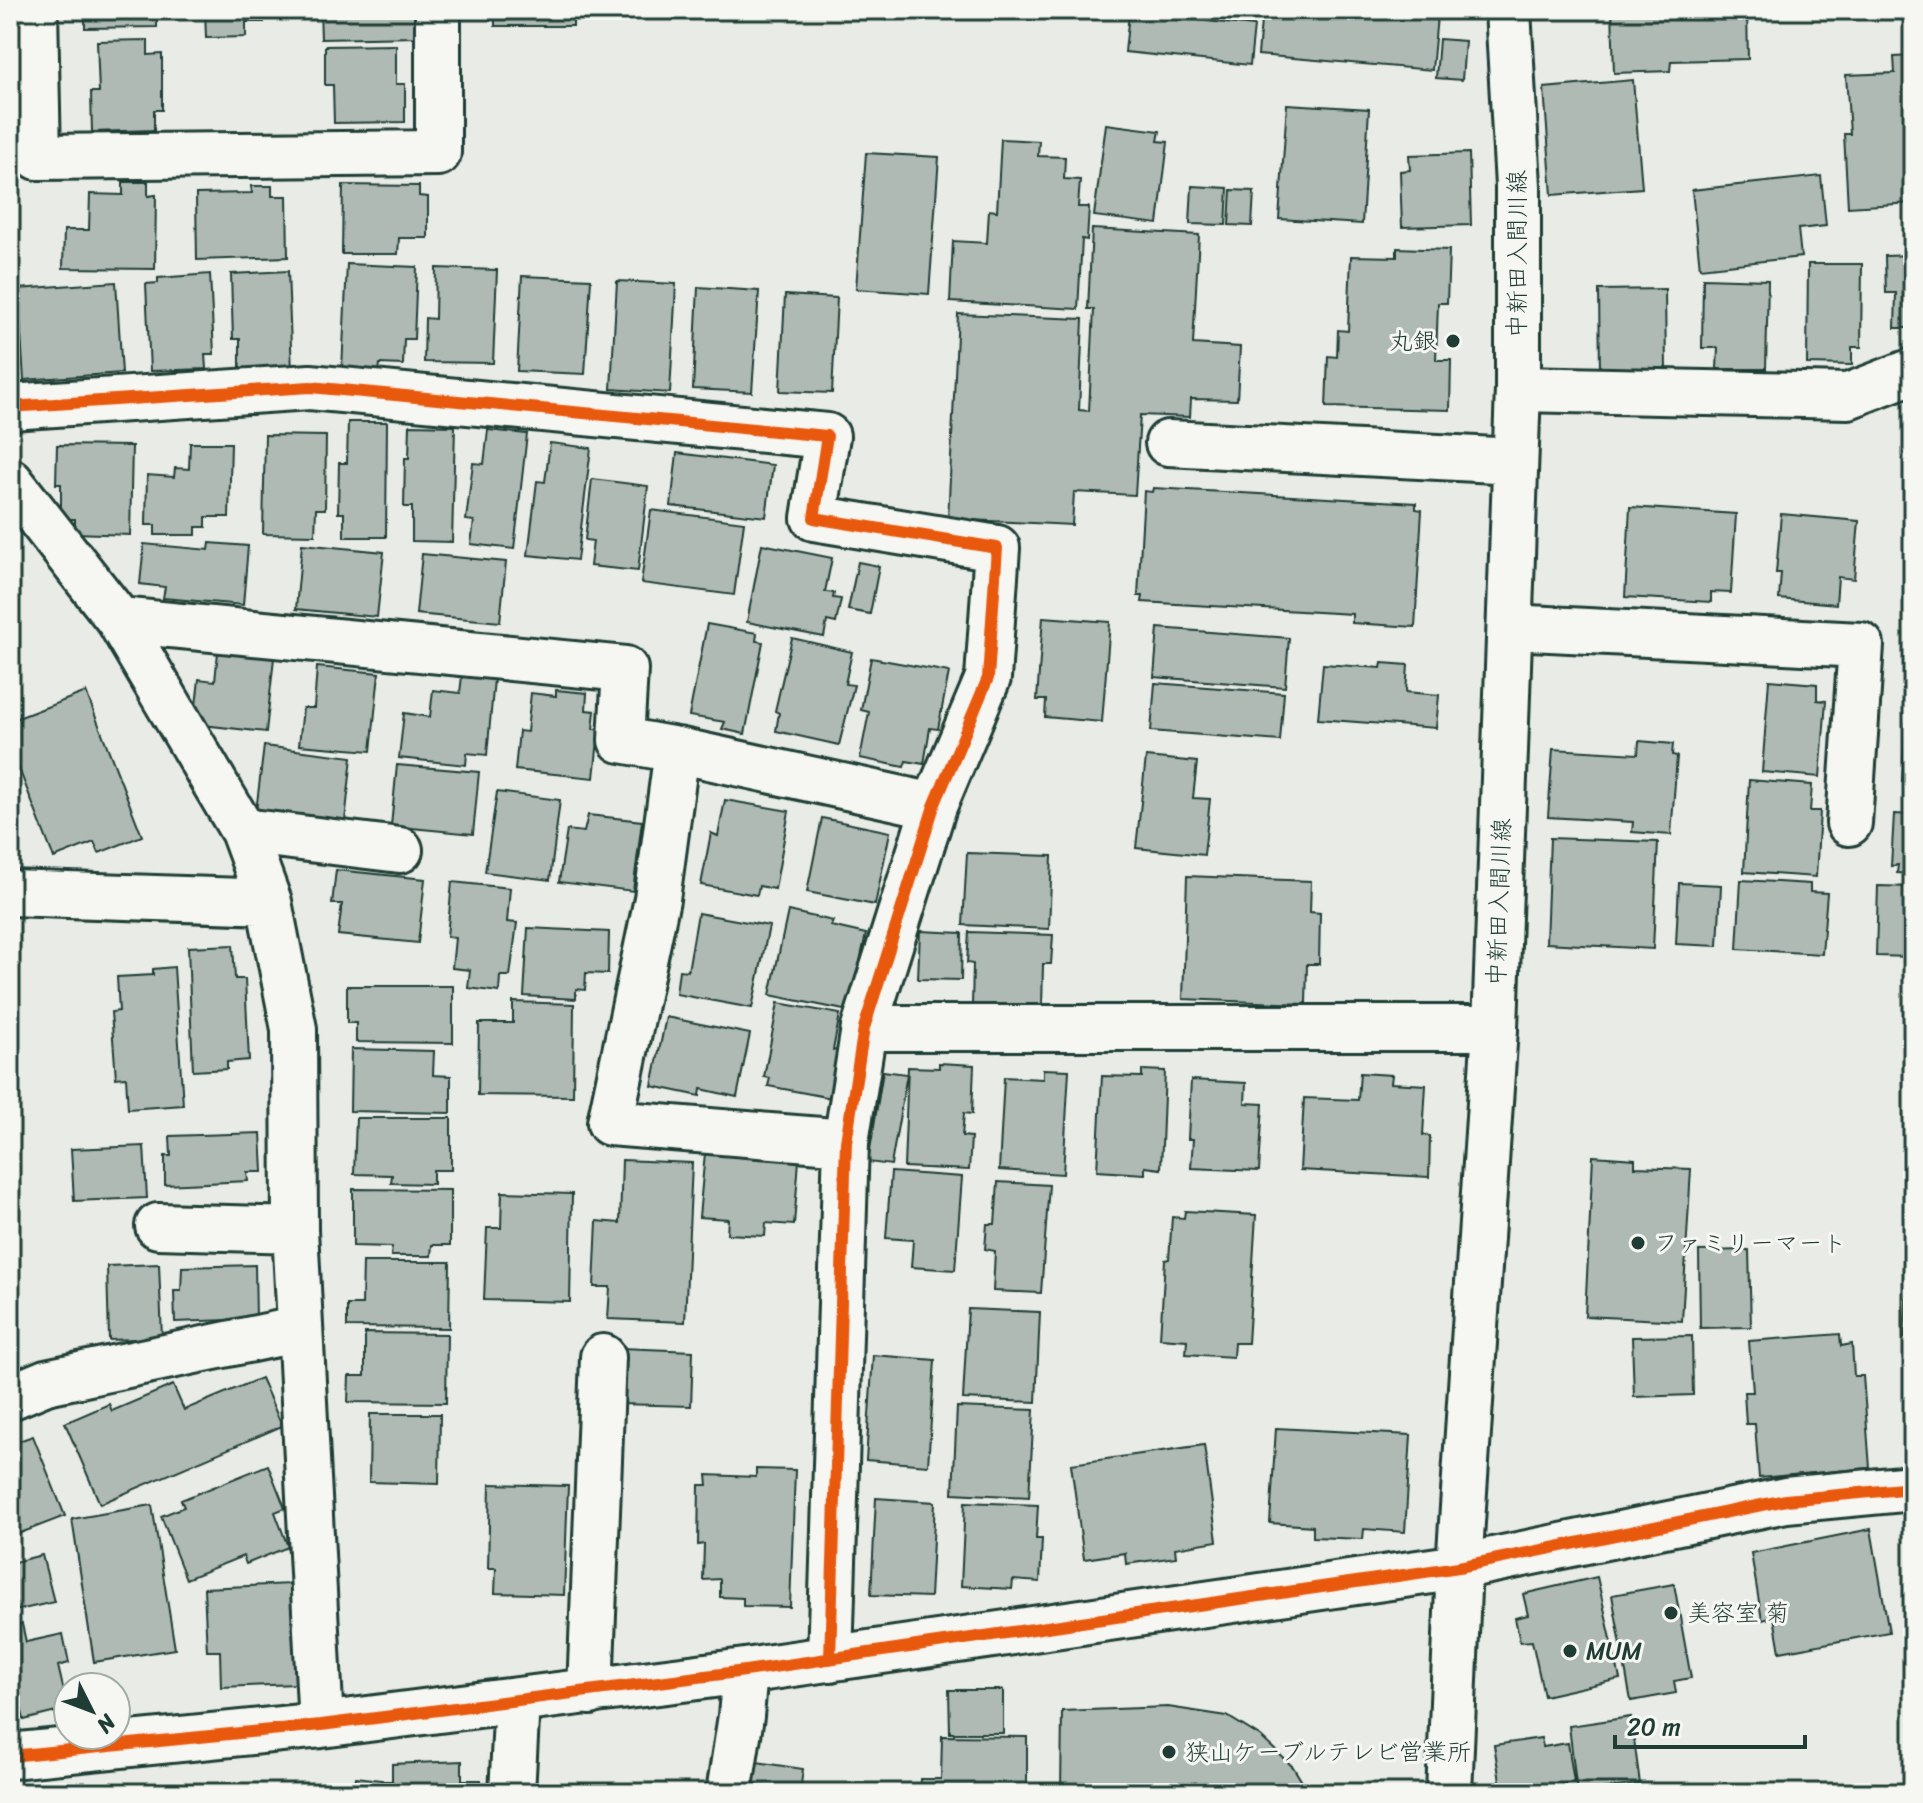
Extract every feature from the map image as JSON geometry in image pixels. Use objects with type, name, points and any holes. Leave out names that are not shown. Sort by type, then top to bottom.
[{"type":"street","points":[[35,10],[38,157],[438,153],[438,10]]},
{"type":"street","name":"中新田入間川線","points":[[1449,1793],[1459,1567],[1495,1028],[1518,389],[1518,186],[1508,10]]},
{"type":"street","points":[[1518,389],[1848,396],[1913,371]]},
{"type":"street","points":[[10,407],[310,387],[827,436],[814,518],[997,548],[988,678],[934,806],[864,1028],[846,1142],[830,1659]]},
{"type":"street","points":[[1168,443],[1515,461]]},
{"type":"street","points":[[10,481],[119,620],[243,831],[269,902],[294,1029],[295,1230],[321,1725]]},
{"type":"street","points":[[119,620],[625,669],[621,740],[934,806]]},
{"type":"street","points":[[1510,627],[1861,645],[1849,823]]},
{"type":"street","points":[[677,750],[657,899],[610,1123],[846,1142]]},
{"type":"street","points":[[243,831],[400,850]]},
{"type":"street","points":[[10,893],[269,902]]},
{"type":"street","points":[[864,1028],[1495,1028]]},
{"type":"street","points":[[158,1226],[295,1230]]},
{"type":"street","points":[[10,1397],[46,1382],[300,1329]]},
{"type":"street","points":[[590,1692],[603,1357]]},
{"type":"street","points":[[10,1756],[321,1725],[745,1671],[1459,1567],[1786,1500],[1913,1488]]},
{"type":"street","points":[[729,1793],[745,1671]]},
{"type":"street","points":[[512,1793],[517,1701]]},
{"type":"building","points":[[85,10],[157,10],[157,27],[85,28]]},
{"type":"building","points":[[205,10],[264,10],[264,22],[246,22],[246,37],[206,38]]},
{"type":"building","points":[[320,10],[414,10],[415,37],[321,39]]},
{"type":"building","points":[[495,10],[573,10],[573,26],[495,26]]},
{"type":"building","points":[[1262,10],[1422,10],[1422,15],[1437,16],[1432,70],[1258,55]]},
{"type":"building","points":[[1612,10],[1747,10],[1748,59],[1671,61],[1670,71],[1614,73]]},
{"type":"building","points":[[1129,13],[1254,26],[1250,65],[1125,52]]},
{"type":"building","points":[[1439,39],[1465,41],[1462,80],[1436,78]]},
{"type":"building","points":[[148,40],[148,55],[162,54],[162,110],[154,110],[154,130],[92,132],[91,92],[99,92],[97,41]]},
{"type":"building","points":[[396,45],[396,84],[405,84],[405,122],[334,123],[333,85],[325,85],[325,46]]},
{"type":"building","points":[[1913,56],[1913,203],[1848,207],[1844,134],[1850,134],[1846,75],[1895,73],[1894,57]]},
{"type":"building","points":[[1633,80],[1642,188],[1552,195],[1544,88]]},
{"type":"building","points":[[1287,104],[1369,109],[1362,224],[1279,219]]},
{"type":"building","points":[[1106,124],[1160,131],[1158,141],[1168,142],[1158,224],[1094,216]]},
{"type":"building","points":[[1001,139],[1039,141],[1038,156],[1065,157],[1064,179],[1080,180],[1078,207],[1089,207],[1087,240],[1082,239],[1078,309],[950,302],[953,241],[987,243],[989,210],[997,211]]},
{"type":"building","points":[[866,153],[939,157],[929,294],[856,289]]},
{"type":"building","points":[[1469,153],[1471,225],[1402,227],[1400,171],[1410,170],[1409,155]]},
{"type":"building","points":[[1821,176],[1826,226],[1798,229],[1801,257],[1700,268],[1692,190]]},
{"type":"building","points":[[123,182],[148,182],[148,196],[156,195],[155,269],[63,268],[64,230],[89,230],[90,194],[123,195]]},
{"type":"building","points":[[343,185],[419,186],[419,196],[428,197],[428,238],[399,238],[398,254],[342,254]]},
{"type":"building","points":[[251,186],[272,186],[272,196],[287,196],[288,257],[197,260],[196,194],[252,193]]},
{"type":"building","points":[[1192,186],[1228,188],[1226,225],[1190,224]]},
{"type":"building","points":[[1231,190],[1254,191],[1252,226],[1229,225]]},
{"type":"building","points":[[1092,229],[1199,235],[1193,344],[1240,347],[1237,400],[1191,399],[1190,417],[1140,415],[1135,495],[1074,492],[1072,525],[948,519],[958,314],[1083,319],[1079,410],[1089,411],[1094,309],[1088,309]]},
{"type":"building","points":[[1397,248],[1449,250],[1447,303],[1438,303],[1436,360],[1451,360],[1450,410],[1326,407],[1328,356],[1337,357],[1338,330],[1348,331],[1351,256],[1397,257]]},
{"type":"building","points":[[1913,255],[1913,328],[1895,328],[1896,293],[1886,293],[1885,256]]},
{"type":"building","points":[[347,264],[417,267],[414,339],[404,339],[403,365],[380,364],[379,372],[342,370]]},
{"type":"building","points":[[1808,264],[1862,264],[1861,347],[1852,347],[1852,365],[1807,364]]},
{"type":"building","points":[[436,268],[497,270],[493,363],[424,362],[425,318],[435,319]]},
{"type":"building","points":[[288,271],[292,372],[240,374],[240,339],[233,339],[231,274]]},
{"type":"building","points":[[210,274],[214,354],[205,354],[206,369],[150,371],[146,284],[158,283],[158,278]]},
{"type":"building","points":[[522,276],[591,279],[585,374],[517,371]]},
{"type":"building","points":[[1703,278],[1768,280],[1766,369],[1717,369],[1718,348],[1702,348]]},
{"type":"building","points":[[617,281],[676,284],[670,393],[611,389]]},
{"type":"building","points":[[116,282],[122,373],[24,380],[18,289]]},
{"type":"building","points":[[698,287],[759,291],[752,392],[693,389]]},
{"type":"building","points":[[1665,289],[1666,371],[1600,372],[1599,290]]},
{"type":"building","points":[[785,295],[837,298],[832,393],[780,391]]},
{"type":"building","points":[[348,422],[387,422],[386,537],[344,537],[344,513],[338,513],[339,463],[347,463]]},
{"type":"building","points":[[410,425],[455,426],[452,542],[412,541],[412,507],[404,507],[405,458],[409,458]]},
{"type":"building","points":[[488,430],[527,434],[514,549],[471,544],[474,521],[466,520],[473,463],[484,464]]},
{"type":"building","points":[[265,435],[326,436],[325,509],[316,509],[315,535],[263,534]]},
{"type":"building","points":[[190,443],[231,443],[229,517],[206,517],[206,527],[196,527],[196,535],[155,535],[155,525],[146,525],[147,475],[174,477],[175,468],[189,469]]},
{"type":"building","points":[[550,443],[591,448],[577,560],[528,555],[537,481],[545,482]]},
{"type":"building","points":[[57,445],[132,446],[130,535],[75,533],[75,519],[61,519],[61,484],[56,484]]},
{"type":"building","points":[[677,453],[773,465],[766,517],[671,506]]},
{"type":"building","points":[[592,479],[648,486],[638,571],[590,566],[593,541],[585,540]]},
{"type":"building","points":[[1153,488],[1416,503],[1416,509],[1422,510],[1415,627],[1352,623],[1352,614],[1142,602],[1143,596],[1138,596],[1144,491],[1152,492]]},
{"type":"building","points":[[1630,507],[1736,514],[1731,593],[1711,592],[1711,602],[1625,597]]},
{"type":"building","points":[[651,510],[744,522],[734,595],[641,583]]},
{"type":"building","points":[[1781,514],[1859,521],[1854,579],[1838,577],[1836,604],[1779,599],[1781,573],[1776,573]]},
{"type":"building","points":[[210,543],[248,546],[243,605],[163,598],[165,587],[140,584],[144,544],[209,550]]},
{"type":"building","points":[[302,544],[384,552],[377,617],[296,609]]},
{"type":"building","points":[[762,544],[832,558],[825,592],[834,593],[833,598],[841,599],[836,623],[827,621],[824,637],[747,622]]},
{"type":"building","points":[[422,554],[506,562],[500,622],[416,614]]},
{"type":"building","points":[[858,562],[879,566],[870,614],[848,610]]},
{"type":"building","points":[[1913,610],[1913,669],[1907,668]]},
{"type":"building","points":[[1043,617],[1110,622],[1102,722],[1045,717],[1046,700],[1037,700]]},
{"type":"building","points":[[707,624],[757,633],[756,641],[763,642],[745,734],[722,729],[725,722],[689,716]]},
{"type":"building","points":[[1158,628],[1289,638],[1285,687],[1154,677]]},
{"type":"building","points":[[792,638],[852,652],[845,684],[854,685],[839,745],[776,731],[779,713],[775,711]]},
{"type":"building","points":[[218,652],[274,658],[266,732],[194,724],[199,679],[215,681]]},
{"type":"building","points":[[871,658],[949,672],[938,729],[930,728],[924,764],[906,761],[904,767],[860,758],[869,712],[861,710]]},
{"type":"building","points":[[1382,663],[1408,665],[1406,692],[1439,695],[1436,728],[1318,719],[1323,664],[1381,668]]},
{"type":"building","points":[[317,667],[379,673],[371,751],[299,745],[303,708],[314,708]]},
{"type":"building","points":[[462,676],[494,679],[487,755],[467,753],[466,765],[399,758],[404,713],[430,717],[433,690],[460,693]]},
{"type":"building","points":[[1769,680],[1817,684],[1817,700],[1826,701],[1820,777],[1762,772]]},
{"type":"building","points":[[1155,683],[1284,693],[1280,741],[1151,731]]},
{"type":"building","points":[[556,690],[587,693],[586,710],[595,711],[593,729],[599,730],[594,778],[515,770],[519,731],[527,732],[531,693],[556,696]]},
{"type":"building","points":[[86,692],[142,836],[99,853],[94,842],[54,858],[10,746],[10,721]]},
{"type":"building","points":[[1906,722],[1913,722],[1913,781],[1902,781]]},
{"type":"building","points":[[1639,741],[1673,744],[1672,755],[1677,756],[1671,835],[1632,832],[1633,822],[1548,817],[1553,749],[1638,754]]},
{"type":"building","points":[[264,746],[352,757],[345,821],[256,811]]},
{"type":"building","points":[[1146,757],[1197,762],[1193,798],[1210,799],[1204,855],[1136,848]]},
{"type":"building","points":[[397,765],[479,772],[473,834],[391,826]]},
{"type":"building","points":[[1749,780],[1812,785],[1810,811],[1820,811],[1816,877],[1744,872]]},
{"type":"building","points":[[497,792],[560,800],[550,880],[485,872]]},
{"type":"building","points":[[725,800],[789,811],[775,889],[759,886],[757,895],[701,885],[711,833],[718,836]]},
{"type":"building","points":[[1894,814],[1913,815],[1913,874],[1897,873],[1898,865],[1891,866]]},
{"type":"building","points":[[588,815],[642,821],[633,891],[559,882],[567,830],[584,832]]},
{"type":"building","points":[[822,818],[890,832],[875,905],[807,892]]},
{"type":"building","points":[[1550,838],[1658,842],[1653,949],[1546,943]]},
{"type":"building","points":[[967,853],[1052,856],[1049,929],[963,925]]},
{"type":"building","points":[[336,870],[425,879],[418,943],[338,935],[342,904],[332,904]]},
{"type":"building","points":[[1187,876],[1311,881],[1310,912],[1320,913],[1319,964],[1307,964],[1306,1004],[1183,999]]},
{"type":"building","points":[[1741,880],[1810,884],[1810,892],[1827,893],[1822,954],[1737,949]]},
{"type":"building","points":[[452,882],[510,888],[507,922],[517,923],[510,976],[500,976],[499,992],[468,988],[470,970],[452,968],[455,938],[447,937]]},
{"type":"building","points":[[1679,883],[1721,885],[1718,946],[1676,944]]},
{"type":"building","points":[[1878,886],[1913,887],[1913,957],[1876,956]]},
{"type":"building","points":[[788,911],[833,921],[831,926],[866,934],[849,1011],[770,995]]},
{"type":"building","points":[[698,913],[769,926],[752,1008],[676,994],[679,970],[688,971]]},
{"type":"building","points":[[528,928],[609,932],[608,974],[586,973],[585,990],[576,989],[576,999],[524,996]]},
{"type":"building","points":[[920,931],[962,933],[961,980],[918,979]]},
{"type":"building","points":[[969,932],[1053,935],[1051,964],[1043,964],[1042,1009],[972,1007],[973,964],[967,963]]},
{"type":"building","points":[[233,945],[235,979],[245,979],[249,1060],[227,1062],[227,1069],[193,1071],[188,947]]},
{"type":"building","points":[[174,967],[183,1105],[128,1109],[126,1077],[116,1078],[111,1012],[119,1011],[117,977],[153,975],[153,969]]},
{"type":"building","points":[[347,986],[453,986],[453,1043],[356,1042],[356,1023],[347,1023]]},
{"type":"building","points":[[513,1002],[574,1004],[573,1096],[478,1095],[479,1023],[513,1023]]},
{"type":"building","points":[[778,1003],[840,1014],[833,1050],[841,1051],[832,1098],[768,1086],[770,1078],[764,1077]]},
{"type":"building","points":[[666,1017],[750,1034],[737,1097],[701,1089],[700,1096],[652,1086]]},
{"type":"building","points":[[351,1049],[434,1051],[433,1075],[451,1076],[451,1113],[350,1111]]},
{"type":"building","points":[[939,1063],[974,1065],[972,1114],[964,1113],[962,1136],[971,1137],[969,1170],[904,1167],[908,1067],[939,1068]]},
{"type":"building","points":[[1043,1069],[1069,1070],[1063,1174],[999,1170],[1004,1077],[1043,1079]]},
{"type":"building","points":[[1142,1070],[1165,1071],[1161,1169],[1145,1167],[1145,1174],[1097,1171],[1102,1076],[1142,1077]]},
{"type":"building","points":[[883,1071],[907,1074],[891,1165],[868,1162]]},
{"type":"building","points":[[1360,1073],[1392,1075],[1391,1083],[1426,1085],[1423,1135],[1430,1136],[1429,1177],[1300,1170],[1304,1098],[1358,1100]]},
{"type":"building","points":[[1191,1080],[1246,1083],[1245,1103],[1263,1104],[1259,1171],[1191,1168],[1193,1139],[1188,1139]]},
{"type":"building","points":[[356,1118],[451,1118],[451,1170],[433,1170],[433,1184],[391,1183],[392,1175],[354,1174]]},
{"type":"building","points":[[261,1133],[263,1172],[247,1172],[248,1181],[165,1185],[165,1156],[171,1156],[170,1136]]},
{"type":"building","points":[[144,1146],[147,1198],[74,1201],[71,1149]]},
{"type":"building","points":[[705,1153],[799,1160],[794,1225],[766,1223],[765,1236],[727,1234],[728,1219],[699,1217]]},
{"type":"building","name":"ファミリーマート","points":[[1593,1156],[1635,1159],[1635,1167],[1691,1169],[1682,1321],[1585,1316]]},
{"type":"building","points":[[622,1160],[692,1163],[685,1322],[608,1319],[610,1287],[594,1287],[597,1221],[620,1223]]},
{"type":"building","points":[[891,1172],[962,1177],[955,1270],[911,1267],[913,1240],[886,1238]]},
{"type":"building","points":[[998,1182],[1049,1185],[1041,1293],[993,1291],[995,1251],[985,1249],[987,1224],[995,1224]]},
{"type":"building","points":[[353,1189],[450,1190],[450,1245],[432,1245],[431,1256],[391,1256],[392,1247],[353,1246]]},
{"type":"building","points":[[502,1192],[572,1194],[570,1302],[484,1300],[487,1228],[501,1228]]},
{"type":"building","points":[[1913,1206],[1913,1339],[1904,1338]]},
{"type":"building","points":[[1185,1211],[1256,1215],[1248,1343],[1234,1343],[1233,1357],[1186,1354],[1187,1340],[1160,1338],[1165,1260],[1169,1259],[1172,1217],[1184,1218]]},
{"type":"building","points":[[1749,1250],[1751,1327],[1700,1328],[1699,1251]]},
{"type":"building","points":[[363,1262],[450,1262],[449,1328],[347,1327],[347,1305],[362,1305]]},
{"type":"building","points":[[159,1264],[162,1338],[109,1340],[107,1266]]},
{"type":"building","points":[[255,1265],[256,1319],[175,1322],[174,1291],[181,1291],[182,1267]]},
{"type":"building","points":[[968,1309],[1040,1312],[1036,1402],[963,1399]]},
{"type":"building","points":[[365,1333],[447,1334],[446,1403],[348,1402],[349,1376],[365,1376]]},
{"type":"building","points":[[1840,1334],[1841,1346],[1852,1344],[1854,1376],[1863,1376],[1870,1468],[1759,1478],[1755,1424],[1746,1424],[1744,1392],[1753,1392],[1749,1341]]},
{"type":"building","points":[[1692,1336],[1693,1395],[1634,1397],[1632,1337]]},
{"type":"building","points":[[621,1348],[693,1351],[691,1406],[620,1404]]},
{"type":"building","points":[[873,1355],[935,1360],[928,1465],[866,1460]]},
{"type":"building","points":[[261,1378],[282,1426],[100,1504],[65,1423],[109,1404],[112,1411],[173,1385],[184,1410]]},
{"type":"building","points":[[957,1407],[1034,1410],[1029,1497],[953,1493]]},
{"type":"building","points":[[370,1414],[440,1414],[439,1484],[369,1482]]},
{"type":"building","points":[[1276,1428],[1411,1435],[1405,1532],[1364,1529],[1363,1539],[1313,1537],[1313,1526],[1270,1523]]},
{"type":"building","points":[[33,1436],[65,1516],[10,1537],[10,1444]]},
{"type":"building","points":[[1204,1445],[1217,1541],[1175,1548],[1176,1557],[1126,1564],[1125,1553],[1084,1559],[1071,1464]]},
{"type":"building","points":[[268,1465],[285,1508],[275,1512],[288,1547],[246,1564],[243,1556],[186,1579],[161,1516],[184,1507],[181,1500]]},
{"type":"building","points":[[756,1469],[795,1470],[790,1607],[743,1606],[743,1598],[720,1597],[720,1579],[703,1580],[704,1544],[698,1545],[699,1485],[708,1485],[707,1475],[756,1477]]},
{"type":"building","points":[[490,1484],[568,1486],[564,1595],[495,1593],[496,1568],[488,1568]]},
{"type":"building","points":[[876,1498],[935,1502],[930,1597],[871,1595]]},
{"type":"building","points":[[965,1502],[1038,1505],[1036,1539],[1042,1539],[1040,1582],[1013,1580],[1012,1589],[961,1586]]},
{"type":"building","points":[[152,1505],[175,1649],[94,1662],[72,1519]]},
{"type":"building","points":[[1871,1529],[1889,1632],[1780,1652],[1774,1617],[1762,1620],[1751,1553]]},
{"type":"building","points":[[42,1555],[54,1602],[10,1612],[10,1563]]},
{"type":"building","points":[[1597,1577],[1620,1679],[1544,1696],[1532,1641],[1520,1642],[1515,1618],[1528,1615],[1523,1594]]},
{"type":"building","points":[[291,1584],[296,1684],[221,1687],[220,1651],[207,1651],[204,1588]]},
{"type":"building","points":[[1674,1584],[1691,1678],[1674,1681],[1676,1693],[1631,1701],[1612,1595]]},
{"type":"building","points":[[22,1624],[26,1642],[63,1634],[69,1663],[58,1666],[59,1671],[52,1671],[52,1713],[24,1720],[13,1673],[10,1673],[10,1626]]},
{"type":"building","points":[[949,1690],[1003,1690],[1003,1733],[950,1733]]},
{"type":"building","name":"狭山ケーブルテレビ営業所","points":[[1168,1707],[1227,1716],[1261,1737],[1293,1767],[1309,1793],[1061,1793],[1062,1711]]},
{"type":"building","points":[[1631,1717],[1640,1784],[1577,1792],[1569,1726]]},
{"type":"building","points":[[942,1736],[1027,1737],[1027,1793],[920,1793],[920,1779],[941,1779]]},
{"type":"building","points":[[1541,1738],[1543,1747],[1568,1743],[1574,1782],[1502,1793],[1494,1745]]},
{"type":"building","points":[[462,1761],[462,1780],[481,1780],[481,1793],[384,1793],[383,1781],[392,1781],[392,1764]]},
{"type":"building","points":[[757,1762],[803,1769],[800,1792],[753,1785]]},
{"type":"building","points":[[356,1777],[382,1780],[380,1793],[354,1793]]},
{"type":"building","points":[[760,1788],[799,1793],[759,1793]]},
{"type":"cycle path","points":[[10,407],[310,387],[827,436],[814,518],[997,548],[988,678],[934,806],[864,1028],[846,1142],[830,1659]]},
{"type":"cycle path","points":[[10,1756],[321,1725],[745,1671],[1459,1567],[1786,1500],[1913,1488]]},
{"type":"place","name":"丸銀","points":[[1453,341]]},
{"type":"place","name":"ファミリーマート","points":[[1638,1243]]},
{"type":"place","name":"美容室 菊","points":[[1671,1613]]},
{"type":"place","name":"MUM","points":[[1570,1651]]},
{"type":"place","name":"狭山ケーブルテレビ営業所","points":[[1169,1752]]}]
